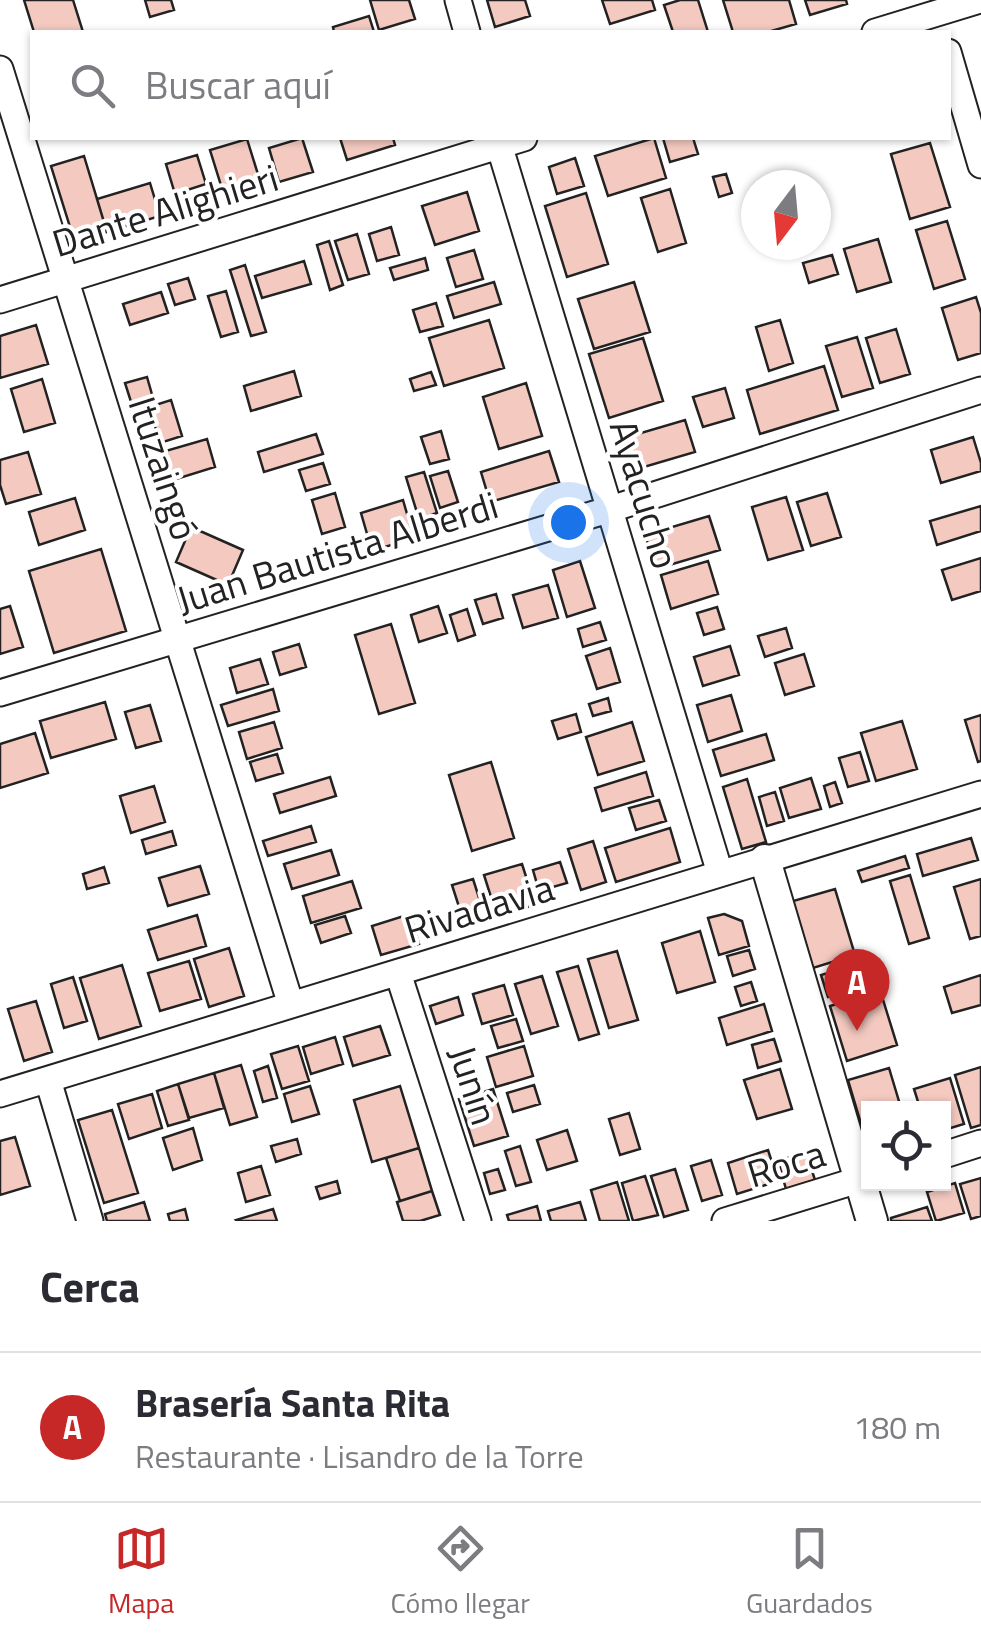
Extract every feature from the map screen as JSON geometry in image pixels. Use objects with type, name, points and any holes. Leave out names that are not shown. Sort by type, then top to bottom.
[{"type":"main road","points":[[765,860],[861,1169]]},
{"type":"main road","points":[[866,1191],[872,1221]]},
{"type":"street","points":[[458,0],[466,30]]},
{"type":"street","points":[[882,30],[980,0]]},
{"type":"street","points":[[951,62],[981,164]]},
{"type":"street","name":"Ituzaingó","points":[[0,69],[291,1005]]},
{"type":"street","name":"Dante Alighieri","points":[[0,300],[498,141]]},
{"type":"street","name":"Ayacucho","points":[[498,141],[720,873]]},
{"type":"street","name":"Juan Bautista Alberdi","points":[[0,694],[611,508],[981,390]]},
{"type":"street","name":"Rivadavia","points":[[0,1094],[981,794]]},
{"type":"street","name":"Junín","points":[[398,973],[478,1221]]},
{"type":"street","points":[[48,1080],[90,1221]]},
{"type":"street","points":[[951,1152],[981,1143]]},
{"type":"street","name":"Roca","points":[[725,1221],[861,1180]]},
{"type":"building","points":[[24,0],[73,0],[82,30],[33,30]]},
{"type":"building","points":[[145,0],[171,0],[174,10],[150,17]]},
{"type":"building","points":[[370,0],[409,0],[415,19],[379,30]]},
{"type":"building","points":[[487,0],[525,0],[530,16],[495,27]]},
{"type":"building","points":[[602,0],[652,0],[655,10],[610,24]]},
{"type":"building","points":[[698,0],[707,30],[672,30],[664,5]]},
{"type":"building","points":[[723,0],[789,0],[796,24],[775,30],[732,30]]},
{"type":"building","points":[[805,0],[846,0],[847,4],[810,15]]},
{"type":"building","points":[[369,16],[373,30],[334,30],[333,27]]},
{"type":"building","points":[[247,140],[261,184],[224,195],[210,150]]},
{"type":"building","points":[[303,140],[313,172],[279,182],[269,148]]},
{"type":"building","points":[[341,140],[394,140],[395,145],[347,160]]},
{"type":"building","points":[[655,140],[666,178],[608,196],[595,156]]},
{"type":"building","points":[[664,140],[694,140],[698,154],[670,162]]},
{"type":"building","points":[[930,143],[950,207],[910,219],[891,154]]},
{"type":"building","points":[[197,155],[206,184],[175,194],[166,164]]},
{"type":"building","points":[[84,156],[107,232],[75,243],[51,166]]},
{"type":"building","points":[[575,158],[584,186],[557,194],[549,167]]},
{"type":"building","points":[[726,174],[732,193],[719,197],[713,177]]},
{"type":"building","points":[[150,183],[160,216],[107,232],[97,199]]},
{"type":"building","points":[[670,189],[686,243],[658,252],[641,198]]},
{"type":"building","points":[[467,192],[479,231],[435,245],[422,206]]},
{"type":"building","points":[[586,193],[608,264],[567,277],[545,206]]},
{"type":"building","points":[[947,221],[965,279],[934,289],[916,230]]},
{"type":"building","points":[[391,227],[399,255],[377,261],[369,234]]},
{"type":"building","points":[[357,234],[369,274],[348,280],[335,241]]},
{"type":"building","points":[[878,239],[891,282],[857,292],[844,249]]},
{"type":"building","points":[[329,241],[343,285],[330,290],[317,245]]},
{"type":"building","points":[[474,250],[483,279],[456,287],[447,258]]},
{"type":"building","points":[[831,255],[838,274],[809,283],[803,263],[831,260]]},
{"type":"building","points":[[425,258],[428,270],[394,280],[390,268]]},
{"type":"building","points":[[304,261],[311,284],[262,298],[255,276]]},
{"type":"building","points":[[245,265],[266,332],[251,336],[230,270]]},
{"type":"building","points":[[188,278],[195,299],[175,305],[168,284]]},
{"type":"building","points":[[494,282],[501,304],[454,318],[447,296]]},
{"type":"building","points":[[634,282],[650,332],[594,349],[578,299]]},
{"type":"building","points":[[226,291],[238,332],[221,337],[208,296]]},
{"type":"building","points":[[161,292],[168,313],[130,325],[123,304]]},
{"type":"building","points":[[976,297],[981,313],[981,353],[958,360],[942,308]]},
{"type":"building","points":[[436,303],[443,326],[420,332],[413,310]]},
{"type":"building","points":[[489,320],[504,368],[444,386],[429,338]]},
{"type":"building","points":[[780,320],[793,363],[769,371],[756,327]]},
{"type":"building","points":[[36,325],[48,364],[0,378],[0,336]]},
{"type":"building","points":[[896,329],[910,374],[880,383],[866,338]]},
{"type":"building","points":[[857,337],[873,388],[842,397],[826,346]]},
{"type":"building","points":[[643,338],[663,401],[609,418],[589,354]]},
{"type":"building","points":[[824,366],[838,410],[760,434],[747,390]]},
{"type":"building","points":[[294,371],[301,396],[251,411],[244,386]]},
{"type":"building","points":[[431,372],[436,385],[414,391],[410,379]]},
{"type":"building","points":[[147,377],[153,398],[132,405],[125,383]]},
{"type":"building","points":[[42,379],[55,423],[24,432],[11,389]]},
{"type":"building","points":[[526,383],[542,436],[499,449],[483,397]]},
{"type":"building","points":[[725,388],[734,418],[703,427],[693,397]]},
{"type":"building","points":[[171,400],[182,436],[160,443],[149,407]]},
{"type":"building","points":[[685,420],[695,452],[627,472],[617,440]]},
{"type":"building","points":[[441,431],[449,459],[430,464],[421,437]]},
{"type":"building","points":[[316,434],[323,454],[264,472],[258,452]]},
{"type":"building","points":[[973,437],[981,471],[941,483],[931,450]]},
{"type":"building","points":[[207,439],[215,467],[170,481],[162,452]]},
{"type":"building","points":[[549,451],[559,482],[490,502],[481,472]]},
{"type":"building","points":[[28,452],[41,494],[6,504],[0,485],[0,460]]},
{"type":"building","points":[[323,463],[330,484],[306,491],[299,470]]},
{"type":"building","points":[[448,471],[458,502],[440,508],[430,476]]},
{"type":"building","points":[[424,472],[437,513],[419,519],[406,477]]},
{"type":"building","points":[[335,493],[345,527],[322,534],[312,500]]},
{"type":"building","points":[[827,493],[841,537],[811,546],[797,502]]},
{"type":"building","points":[[786,497],[803,550],[768,560],[752,507]]},
{"type":"building","points":[[75,498],[85,530],[39,545],[29,512]]},
{"type":"building","points":[[403,500],[414,538],[372,551],[361,513]]},
{"type":"building","points":[[981,506],[981,531],[937,545],[930,521]]},
{"type":"building","points":[[709,516],[720,550],[656,569],[645,535]]},
{"type":"building","points":[[191,527],[243,550],[228,585],[176,562]]},
{"type":"building","points":[[101,549],[126,631],[54,653],[29,571]]},
{"type":"building","points":[[981,558],[981,591],[952,600],[942,570]]},
{"type":"building","points":[[580,561],[595,608],[567,617],[553,570]]},
{"type":"building","points":[[708,561],[718,594],[671,609],[661,575]]},
{"type":"building","points":[[548,585],[558,618],[523,628],[513,595]]},
{"type":"building","points":[[496,594],[503,618],[483,624],[475,600]]},
{"type":"building","points":[[10,606],[23,647],[0,654],[0,609]]},
{"type":"building","points":[[438,606],[447,633],[419,642],[411,615]]},
{"type":"building","points":[[717,607],[724,629],[704,635],[697,613]]},
{"type":"building","points":[[467,609],[475,635],[458,641],[450,615]]},
{"type":"building","points":[[600,622],[606,640],[583,647],[578,629]]},
{"type":"building","points":[[391,624],[415,703],[379,714],[355,635]]},
{"type":"building","points":[[786,628],[792,648],[765,657],[758,636]]},
{"type":"building","points":[[299,644],[306,667],[280,675],[273,652]]},
{"type":"building","points":[[730,646],[739,675],[703,686],[694,657]]},
{"type":"building","points":[[610,648],[620,682],[597,689],[586,656]]},
{"type":"building","points":[[804,654],[814,686],[785,695],[775,663]]},
{"type":"building","points":[[260,659],[268,684],[237,693],[230,668]]},
{"type":"building","points":[[273,689],[279,711],[228,726],[221,705]]},
{"type":"building","points":[[731,695],[742,731],[708,742],[697,705]]},
{"type":"building","points":[[608,698],[611,711],[593,716],[589,704]]},
{"type":"building","points":[[105,702],[116,739],[51,758],[40,721]]},
{"type":"building","points":[[150,705],[161,741],[136,748],[125,712]]},
{"type":"building","points":[[576,714],[581,732],[558,739],[552,721]]},
{"type":"building","points":[[981,715],[981,761],[978,762],[965,720]]},
{"type":"building","points":[[902,721],[917,769],[876,781],[861,733]]},
{"type":"building","points":[[274,722],[282,748],[247,759],[239,732]]},
{"type":"building","points":[[632,722],[644,761],[598,775],[586,737]]},
{"type":"building","points":[[35,733],[48,773],[0,788],[0,744]]},
{"type":"building","points":[[766,734],[774,760],[721,776],[713,750]]},
{"type":"building","points":[[860,752],[869,781],[848,787],[839,758]]},
{"type":"building","points":[[277,754],[283,773],[256,781],[250,762]]},
{"type":"building","points":[[491,762],[514,838],[472,851],[449,775]]},
{"type":"building","points":[[646,772],[653,796],[602,811],[595,788]]},
{"type":"building","points":[[330,777],[336,796],[280,813],[274,794]]},
{"type":"building","points":[[811,778],[821,809],[789,818],[780,788]]},
{"type":"building","points":[[747,779],[766,842],[742,849],[723,787]]},
{"type":"building","points":[[835,782],[842,803],[830,807],[824,786]]},
{"type":"building","points":[[154,786],[165,822],[131,833],[120,796]]},
{"type":"building","points":[[775,792],[784,821],[767,826],[759,797]]},
{"type":"building","points":[[659,800],[666,821],[636,830],[629,808]]},
{"type":"building","points":[[311,826],[316,842],[268,856],[263,841]]},
{"type":"building","points":[[670,828],[680,862],[616,882],[605,848]]},
{"type":"building","points":[[172,831],[176,845],[146,854],[142,840]]},
{"type":"building","points":[[971,838],[978,860],[923,876],[917,854]]},
{"type":"building","points":[[593,841],[606,882],[581,890],[568,849]]},
{"type":"building","points":[[331,850],[339,875],[292,889],[284,864]]},
{"type":"building","points":[[905,856],[909,868],[862,882],[858,871]]},
{"type":"building","points":[[560,862],[567,883],[539,891],[533,870]]},
{"type":"building","points":[[522,864],[535,905],[497,916],[484,875]]},
{"type":"building","points":[[200,866],[209,894],[168,906],[159,878]]},
{"type":"building","points":[[104,867],[109,883],[87,889],[83,874]]},
{"type":"building","points":[[910,875],[929,938],[909,944],[890,881]]},
{"type":"building","points":[[473,879],[481,904],[460,910],[452,885]]},
{"type":"building","points":[[981,879],[981,936],[970,939],[954,887]]},
{"type":"building","points":[[352,881],[361,908],[311,923],[303,896]]},
{"type":"building","points":[[835,889],[855,955],[813,968],[793,901]]},
{"type":"building","points":[[410,914],[419,944],[381,955],[372,926]]},
{"type":"building","points":[[724,914],[742,921],[749,946],[719,955],[708,918]]},
{"type":"building","points":[[197,915],[206,946],[158,960],[148,930]]},
{"type":"building","points":[[345,916],[351,933],[321,943],[315,925]]},
{"type":"building","points":[[700,931],[715,982],[677,993],[662,943]]},
{"type":"building","points":[[229,948],[244,996],[209,1007],[194,959]]},
{"type":"building","points":[[749,950],[755,969],[733,976],[727,956]]},
{"type":"building","points":[[617,951],[638,1020],[609,1028],[588,959]]},
{"type":"building","points":[[189,961],[201,999],[160,1011],[148,973]]},
{"type":"building","points":[[122,965],[141,1026],[99,1039],[80,978]]},
{"type":"building","points":[[854,965],[860,987],[828,997],[821,975]]},
{"type":"building","points":[[578,966],[599,1034],[579,1040],[557,972]]},
{"type":"building","points":[[981,975],[981,1005],[952,1013],[944,987]]},
{"type":"building","points":[[542,976],[558,1026],[531,1034],[515,984]]},
{"type":"building","points":[[73,977],[87,1021],[64,1028],[51,984]]},
{"type":"building","points":[[751,982],[757,1001],[741,1006],[735,987]]},
{"type":"building","points":[[504,985],[513,1015],[482,1024],[473,994]]},
{"type":"building","points":[[880,990],[897,1045],[847,1061],[830,1006]]},
{"type":"building","points":[[458,997],[463,1015],[436,1024],[430,1006]]},
{"type":"building","points":[[36,1001],[52,1052],[24,1061],[8,1009]]},
{"type":"building","points":[[764,1004],[772,1031],[727,1045],[719,1018]]},
{"type":"building","points":[[516,1019],[523,1041],[498,1048],[491,1026]]},
{"type":"building","points":[[380,1026],[390,1055],[353,1066],[344,1037]]},
{"type":"building","points":[[335,1037],[343,1064],[311,1074],[303,1047]]},
{"type":"building","points":[[774,1039],[781,1061],[758,1068],[752,1045]]},
{"type":"building","points":[[298,1046],[309,1081],[282,1089],[271,1054]]},
{"type":"building","points":[[524,1046],[533,1076],[496,1087],[487,1057]]},
{"type":"building","points":[[241,1065],[257,1117],[230,1125],[214,1073]]},
{"type":"building","points":[[268,1066],[277,1098],[263,1102],[254,1071]]},
{"type":"building","points":[[981,1067],[981,1125],[971,1128],[955,1075]]},
{"type":"building","points":[[889,1068],[899,1101],[861,1101],[861,1124],[848,1080]]},
{"type":"building","points":[[780,1069],[792,1109],[757,1119],[744,1080]]},
{"type":"building","points":[[214,1073],[224,1108],[189,1118],[178,1084]]},
{"type":"building","points":[[950,1078],[964,1124],[951,1128],[951,1101],[918,1101],[914,1089]]},
{"type":"building","points":[[178,1084],[189,1120],[168,1126],[157,1091]]},
{"type":"building","points":[[534,1085],[540,1104],[513,1112],[507,1093]]},
{"type":"building","points":[[310,1086],[319,1114],[292,1122],[284,1094]]},
{"type":"building","points":[[400,1086],[419,1148],[372,1162],[354,1100]]},
{"type":"building","points":[[493,1089],[508,1136],[474,1146],[459,1099]]},
{"type":"building","points":[[152,1094],[162,1128],[129,1139],[118,1104]]},
{"type":"building","points":[[112,1110],[138,1193],[104,1203],[78,1120]]},
{"type":"building","points":[[629,1113],[640,1149],[620,1155],[609,1119]]},
{"type":"building","points":[[193,1128],[202,1160],[173,1170],[163,1138]]},
{"type":"building","points":[[567,1130],[577,1161],[547,1170],[537,1140]]},
{"type":"building","points":[[15,1137],[30,1186],[0,1195],[0,1141]]},
{"type":"building","points":[[297,1139],[301,1154],[276,1162],[271,1146]]},
{"type":"building","points":[[520,1146],[531,1182],[516,1186],[505,1151]]},
{"type":"building","points":[[419,1148],[432,1191],[400,1201],[386,1158]]},
{"type":"building","points":[[768,1150],[778,1181],[737,1194],[728,1163]]},
{"type":"building","points":[[806,1152],[815,1180],[786,1189],[778,1161]]},
{"type":"building","points":[[711,1160],[722,1195],[702,1201],[691,1166]]},
{"type":"building","points":[[261,1166],[270,1195],[246,1202],[238,1173]]},
{"type":"building","points":[[498,1169],[505,1190],[490,1194],[484,1173]]},
{"type":"building","points":[[675,1169],[688,1210],[664,1217],[651,1176]]},
{"type":"building","points":[[645,1176],[658,1215],[633,1221],[622,1183]]},
{"type":"building","points":[[981,1178],[981,1216],[971,1219],[960,1184]]},
{"type":"building","points":[[337,1181],[340,1193],[320,1199],[316,1187]]},
{"type":"building","points":[[617,1182],[629,1221],[600,1221],[591,1190]]},
{"type":"building","points":[[955,1183],[964,1213],[936,1221],[927,1192],[951,1191],[951,1184]]},
{"type":"building","points":[[432,1191],[440,1215],[403,1221],[397,1202]]},
{"type":"building","points":[[144,1202],[150,1221],[107,1221],[105,1214]]},
{"type":"building","points":[[580,1202],[586,1221],[551,1221],[548,1211]]},
{"type":"building","points":[[537,1206],[541,1221],[509,1221],[507,1215]]},
{"type":"building","points":[[927,1207],[932,1221],[891,1221],[891,1218]]},
{"type":"building","points":[[185,1209],[188,1221],[170,1221],[168,1214]]},
{"type":"building","points":[[273,1209],[277,1221],[236,1220]]},
{"type":"place","name":"Brasería Santa Rita","points":[[857,1031]]}]
